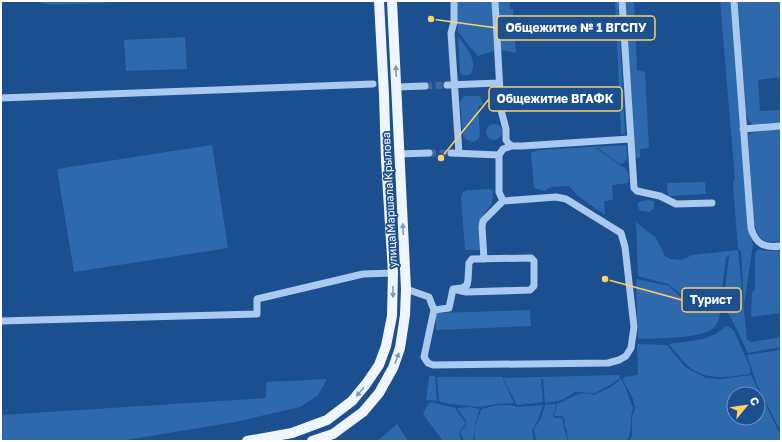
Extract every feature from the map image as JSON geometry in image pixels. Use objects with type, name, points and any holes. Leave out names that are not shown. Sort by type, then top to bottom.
[{"type":"main road","name":"улица Маршала Крылова","points":[[247,441],[292,433],[327,420],[352,401],[366,384],[379,365],[386,346],[392,316],[393,273],[379,1]]},
{"type":"main road","name":"улица Маршала Крылова","points":[[312,441],[333,434],[363,412],[379,393],[393,368],[400,348],[405,315],[406,289],[392,1]]},
{"type":"street","points":[[454,1],[454,22],[451,33],[450,85],[459,153]]},
{"type":"street","points":[[495,1],[501,110],[506,129],[506,140],[512,146]]},
{"type":"street","points":[[622,1],[633,186],[637,191],[660,196],[676,204],[712,203]]},
{"type":"street","points":[[734,1],[752,233],[763,245],[770,247],[781,246]]},
{"type":"street","points":[[1,98],[373,84]]},
{"type":"street","points":[[450,85],[499,84]]},
{"type":"street","points":[[397,87],[425,86]]},
{"type":"street","points":[[744,129],[781,126]]},
{"type":"street","points":[[503,202],[499,192],[499,154],[503,149],[512,146],[630,139]]},
{"type":"street","points":[[386,160],[389,166],[393,168],[396,167],[400,156],[429,153]]},
{"type":"street","points":[[451,153],[499,154]]},
{"type":"street","points":[[406,289],[429,297],[434,310],[424,357],[433,365],[608,363],[626,356],[631,348],[634,320],[628,265],[621,233],[566,199],[556,197],[503,202],[483,221],[484,258]]},
{"type":"street","points":[[531,258],[534,262],[533,289],[466,292],[453,289],[462,288],[467,285],[469,263],[472,259],[531,258]]},
{"type":"street","points":[[1,321],[257,314],[257,300],[363,274],[393,273]]},
{"type":"street","points":[[434,310],[449,308],[453,289]]},
{"type":"shaded area","points":[[34,1],[152,1],[52,5]]},
{"type":"shaded area","points":[[456,1],[492,1],[494,51],[478,56],[458,32]]},
{"type":"shaded area","points":[[510,1],[510,9],[513,9],[516,53],[501,50],[498,2]]},
{"type":"shaded area","points":[[615,1],[618,1],[625,134],[621,134]]},
{"type":"shaded area","points":[[625,1],[634,1],[637,70],[645,72],[649,148],[640,149],[640,158],[633,157]]},
{"type":"shaded area","points":[[720,1],[731,1],[749,232],[753,245],[744,305],[741,251],[738,249],[733,184],[735,179]]},
{"type":"shaded area","points":[[738,1],[781,1],[781,77],[758,80],[760,111],[781,110],[781,124],[755,126],[750,122],[746,114]]},
{"type":"shaded area","points":[[458,36],[472,59],[473,69],[471,74],[468,75],[460,73]]},
{"type":"shaded area","points":[[185,37],[187,69],[126,71],[124,40]]},
{"type":"shaded area","points":[[464,96],[480,96],[483,104],[478,107],[480,135],[477,140],[473,142],[467,140],[463,136],[460,102]]},
{"type":"shaded area","points":[[494,124],[500,126],[502,132],[500,138],[494,140],[488,138],[486,132],[488,126]]},
{"type":"shaded area","points":[[781,130],[781,241],[770,242],[763,240],[760,237],[754,224],[748,135],[760,131]]},
{"type":"shaded area","points":[[212,145],[228,248],[74,272],[57,169]]},
{"type":"shaded area","points":[[626,145],[627,158],[624,163],[620,164],[596,148],[626,169],[629,175],[628,183],[612,185],[613,200],[604,201],[605,215],[578,196],[569,186],[550,187],[545,191],[534,188],[531,153],[538,150]]},
{"type":"shaded area","points":[[705,182],[706,194],[668,196],[667,183]]},
{"type":"shaded area","points":[[491,189],[493,191],[493,200],[480,224],[480,250],[465,250],[461,197],[463,192],[467,190]]},
{"type":"shaded area","points":[[641,201],[654,201],[654,208],[650,212],[640,211],[637,204]]},
{"type":"shaded area","points":[[636,222],[656,238],[665,256],[670,259],[682,260],[692,255],[738,250],[747,340],[751,342],[781,337],[781,347],[748,353],[723,305],[729,256],[726,257],[720,305],[685,297],[668,284],[638,276]]},
{"type":"shaded area","points":[[758,249],[766,251],[781,250],[781,313],[751,317],[752,293],[755,289],[755,253]]},
{"type":"shaded area","points":[[636,279],[669,286],[681,297],[721,308],[717,323],[711,330],[696,335],[676,338],[638,339]]},
{"type":"shaded area","points":[[530,310],[531,326],[436,330],[436,313]]},
{"type":"shaded area","points":[[726,326],[734,331],[750,367],[750,374],[724,377],[707,376],[692,369],[669,344],[703,339],[716,334]]},
{"type":"shaded area","points":[[637,344],[667,345],[685,367],[706,378],[720,379],[751,375],[756,386],[726,386],[726,426],[766,426],[766,406],[781,436],[781,441],[629,441],[632,436],[632,417],[635,409],[633,399],[623,380],[624,377],[638,375]]},
{"type":"shaded area","points":[[781,350],[781,432],[766,403],[766,386],[758,386],[747,355]]},
{"type":"shaded area","points":[[619,375],[620,378],[595,393],[575,392],[562,400],[545,403],[543,379],[541,379],[543,402],[517,405],[503,378]]},
{"type":"shaded area","points":[[429,376],[435,376],[437,401],[426,400]]},
{"type":"shaded area","points":[[437,377],[502,377],[514,403],[479,407],[443,403],[439,401]]},
{"type":"shaded area","points":[[327,379],[318,395],[300,407],[235,422],[120,441],[1,441],[1,415],[266,398],[266,382]]},
{"type":"shaded area","points":[[621,379],[633,408],[630,433],[627,441],[568,441],[567,431],[564,424],[565,421],[562,416],[554,415],[557,407],[556,404],[579,394],[584,393],[594,395],[611,387]]},
{"type":"shaded area","points":[[431,402],[455,408],[465,422],[465,425],[459,432],[461,441],[443,441],[423,414],[428,404]]},
{"type":"shaded area","points":[[555,404],[556,407],[553,415],[554,418],[562,418],[567,441],[536,441],[534,429],[541,418],[545,405]]},
{"type":"shaded area","points":[[498,405],[511,405],[517,407],[543,405],[538,420],[532,430],[534,441],[474,441],[476,424],[482,409]]},
{"type":"shaded area","points":[[470,407],[480,409],[476,421],[473,441],[464,441],[460,432],[466,426],[466,421],[457,408]]},
{"type":"shaded area","points":[[397,424],[408,441],[377,441]]},
{"type":"tunnel","points":[[425,86],[447,85]]},
{"type":"tunnel","points":[[429,153],[451,153]]},
{"type":"place","name":"Общежитие № 1 ВГСПУ","points":[[431,19]]},
{"type":"place","name":"Общежитие ВГАФК","points":[[441,158]]},
{"type":"place","name":"Турист","points":[[605,279]]}]
